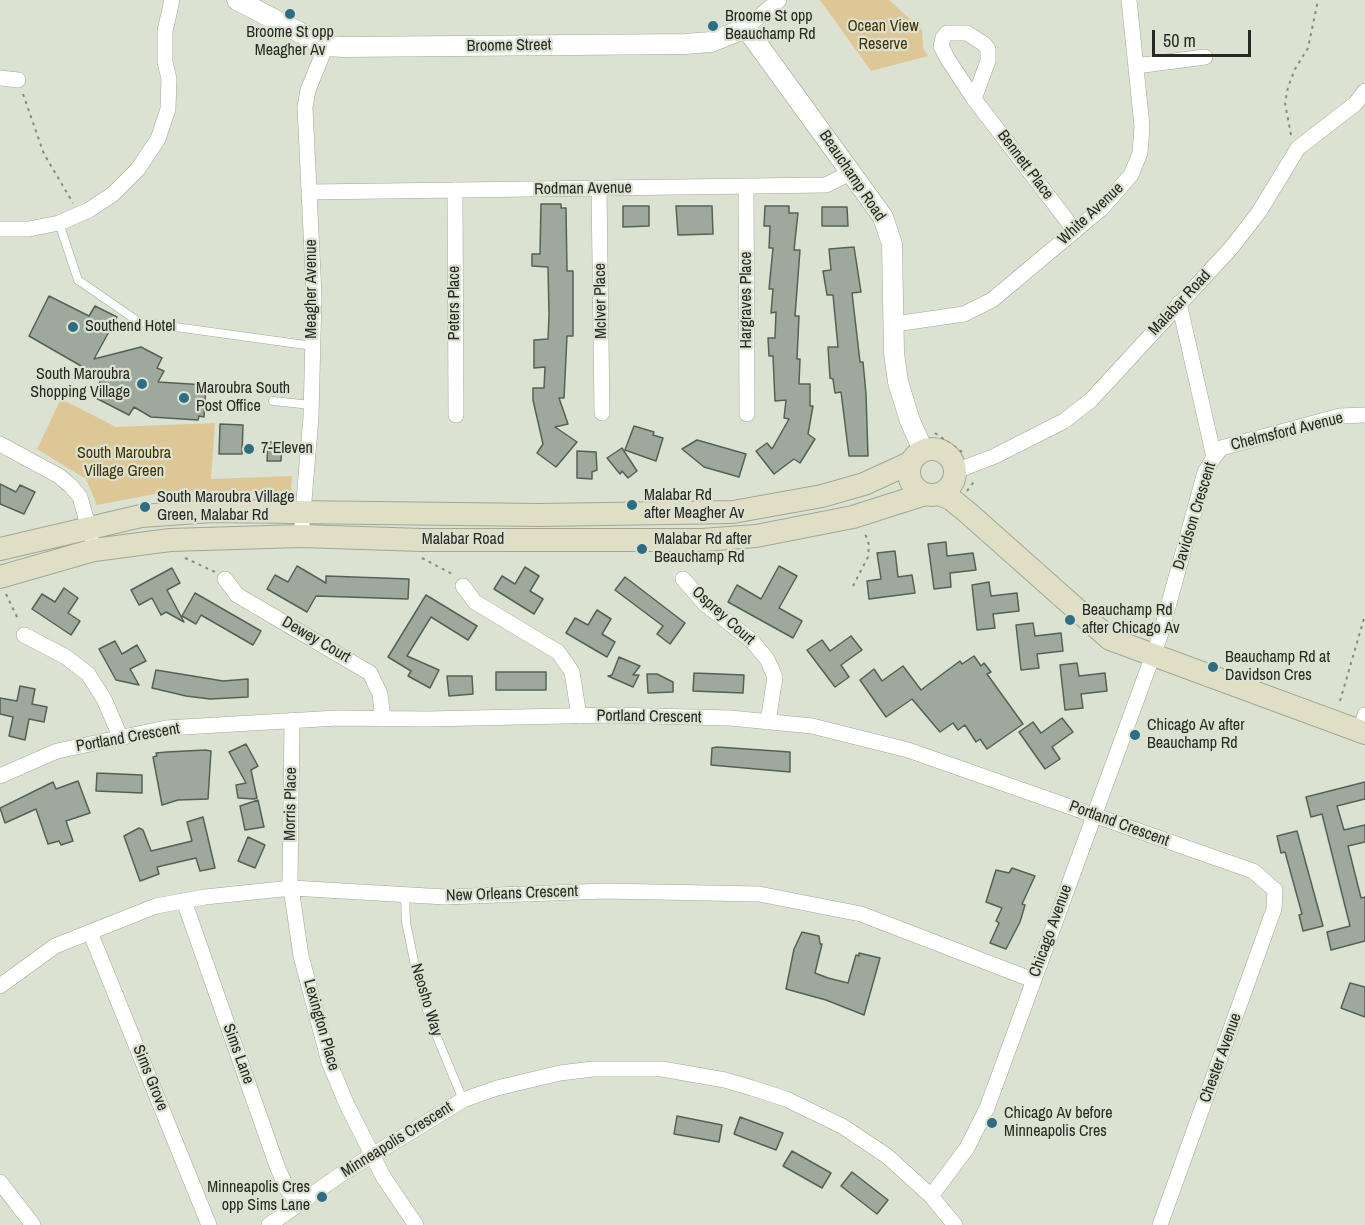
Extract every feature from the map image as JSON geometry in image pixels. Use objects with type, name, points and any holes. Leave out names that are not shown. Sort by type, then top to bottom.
[{"type":"main road","points":[[956,484],[911,482],[923,449],[938,449],[951,457],[956,484],[1102,633],[1121,645],[1363,726]]},
{"type":"main road","name":"Malabar Road","points":[[0,549],[141,516],[212,511],[517,515],[733,512],[822,496],[864,484],[923,449]]},
{"type":"main road","name":"Malabar Road","points":[[3,585],[94,550],[171,540],[301,536],[434,540],[702,540],[756,536],[805,528],[956,484]]},
{"type":"street","points":[[0,229],[29,229],[59,223],[80,214],[113,194],[138,169],[158,139],[168,109],[169,80],[165,62],[165,31],[172,0]]},
{"type":"street","name":"Broome Street","points":[[237,0],[326,46],[415,48],[711,42],[746,28],[779,0]]},
{"type":"street","name":"White Avenue","points":[[895,324],[942,319],[980,307],[1026,273],[1075,231],[1101,208],[1131,175],[1140,153],[1142,126],[1129,0]]},
{"type":"street","name":"Beauchamp Road","points":[[746,28],[877,205],[889,231],[893,258],[896,367],[902,398],[923,449]]},
{"type":"street","name":"Meagher Avenue","points":[[301,536],[311,405],[314,295],[311,192],[305,107],[308,90],[326,46]]},
{"type":"street","points":[[1136,66],[1205,57]]},
{"type":"street","points":[[0,78],[18,80]]},
{"type":"street","name":"Malabar Road","points":[[956,484],[994,456],[1064,421],[1091,400],[1252,220],[1298,148],[1355,104],[1365,91]]},
{"type":"street","name":"Bennett Place","points":[[974,99],[1075,231]]},
{"type":"street","name":"Rodman Avenue","points":[[311,192],[826,185],[852,172]]},
{"type":"street","name":"Hargraves Place","points":[[747,187],[747,414]]},
{"type":"street","name":"McIver Place","points":[[599,189],[602,413]]},
{"type":"street","name":"Peters Place","points":[[455,190],[456,415]]},
{"type":"street","name":"Davidson Crescent","points":[[1151,656],[1160,636],[1205,472],[1214,457],[1179,303]]},
{"type":"street","name":"Chelmsford Avenue","points":[[1214,457],[1221,448],[1340,417],[1365,415]]},
{"type":"street","points":[[0,444],[59,476],[71,486],[80,497],[94,550]]},
{"type":"street","name":"Dewey Court","points":[[225,579],[237,595],[370,673],[380,694],[383,719]]},
{"type":"street","name":"Osprey Court","points":[[683,579],[705,604],[752,640],[767,659],[775,677],[768,722]]},
{"type":"street","points":[[464,586],[475,602],[558,652],[572,672],[579,716]]},
{"type":"street","points":[[24,635],[66,657],[88,674],[104,699],[120,736]]},
{"type":"street","name":"Chicago Avenue","points":[[931,1196],[954,1168],[979,1127],[1151,656]]},
{"type":"street","name":"Portland Crescent","points":[[0,776],[57,751],[166,728],[292,720],[579,716],[718,718],[768,722],[812,726],[908,750],[1253,871],[1275,890]]},
{"type":"street","name":"Morris Place","points":[[292,720],[292,888]]},
{"type":"street","name":"New Orleans Crescent","points":[[0,986],[55,946],[156,906],[248,891],[292,888],[405,896],[605,891],[759,894],[861,914],[1033,980]]},
{"type":"street","name":"Lexington Place","points":[[292,888],[302,956],[329,1062],[351,1113],[384,1178],[416,1225]]},
{"type":"street","name":"Chester Avenue","points":[[1160,1225],[1272,917],[1276,900],[1275,890]]},
{"type":"street","name":"Sims Lane","points":[[184,901],[277,1166],[287,1189],[299,1204]]},
{"type":"street","name":"Sims Grove","points":[[90,932],[209,1225]]},
{"type":"street","name":"Minneapolis Crescent","points":[[269,1225],[373,1154],[463,1100],[532,1079],[593,1069],[662,1069],[699,1075],[786,1099],[842,1126],[887,1156],[931,1196],[955,1225]]},
{"type":"street","points":[[0,1182],[33,1225]]},
{"type":"lane","points":[[59,223],[78,280],[139,322],[313,346]]},
{"type":"lane","points":[[273,401],[311,405]]},
{"type":"lane","name":"Neosho Way","points":[[405,896],[411,951],[418,981],[430,1020],[463,1100]]},
{"type":"path","points":[[1298,148],[1287,121],[1285,104],[1294,69],[1308,48],[1318,0]]},
{"type":"path","points":[[18,80],[44,154],[80,214]]},
{"type":"path","points":[[923,449],[956,484]]},
{"type":"path","points":[[853,586],[868,556],[869,545],[864,531]]},
{"type":"path","points":[[413,555],[453,573],[464,586]]},
{"type":"path","points":[[180,556],[206,566],[225,579]]},
{"type":"path","points":[[3,585],[24,635]]},
{"type":"path","points":[[1340,701],[1365,615]]},
{"type":"green space","name":"Ocean View Reserve","points":[[820,0],[889,0],[922,30],[923,48],[928,56],[871,71]]},
{"type":"green space","name":"South Maroubra Village Green","points":[[61,399],[116,427],[215,423],[211,479],[292,476],[291,491],[165,492],[97,505],[86,479],[37,449]]},
{"type":"building","points":[[541,204],[561,204],[561,208],[566,208],[567,271],[573,271],[573,336],[567,336],[564,398],[559,398],[568,424],[555,427],[577,442],[556,467],[537,453],[543,444],[533,400],[533,388],[544,388],[545,367],[534,368],[534,340],[548,339],[549,315],[548,267],[532,266],[532,254],[540,254]]},
{"type":"building","points":[[623,206],[649,206],[649,226],[623,227]]},
{"type":"building","points":[[676,206],[712,206],[713,234],[678,235]]},
{"type":"building","points":[[765,206],[789,206],[789,213],[798,213],[794,250],[800,250],[795,316],[799,316],[797,359],[800,359],[799,384],[810,384],[810,406],[813,406],[808,434],[815,439],[800,463],[794,459],[774,474],[756,451],[767,443],[772,449],[789,419],[784,418],[786,400],[775,401],[773,356],[769,356],[768,338],[775,338],[776,312],[771,313],[773,289],[769,289],[773,248],[769,248],[770,226],[764,226]]},
{"type":"building","points":[[822,207],[847,207],[848,226],[822,226]]},
{"type":"building","points":[[854,247],[861,292],[852,293],[860,362],[863,362],[868,456],[849,456],[841,392],[835,393],[833,379],[830,378],[828,347],[838,347],[833,295],[827,295],[823,271],[831,270],[829,249]]},
{"type":"building","points":[[49,296],[89,316],[95,306],[117,317],[94,359],[141,347],[162,358],[157,368],[164,371],[158,382],[206,385],[204,417],[199,416],[198,420],[151,417],[134,407],[129,415],[92,396],[102,378],[29,336]]},
{"type":"building","points":[[220,424],[243,425],[242,454],[219,454]]},
{"type":"building","points":[[634,426],[654,432],[653,435],[663,438],[656,461],[625,450]]},
{"type":"building","points":[[697,440],[746,454],[739,477],[704,467],[682,449]]},
{"type":"building","points":[[268,442],[282,442],[281,461],[267,461]]},
{"type":"building","points":[[622,448],[637,471],[628,478],[622,471],[620,474],[607,458]]},
{"type":"building","points":[[577,451],[596,452],[597,470],[592,472],[592,479],[577,478]]},
{"type":"building","points":[[0,484],[16,492],[20,485],[35,492],[24,514],[0,504]]},
{"type":"building","points":[[946,542],[947,556],[973,553],[976,570],[950,573],[951,587],[934,589],[928,544]]},
{"type":"building","points":[[895,551],[898,577],[912,575],[915,593],[869,599],[867,581],[881,579],[877,553]]},
{"type":"building","points":[[297,566],[326,583],[326,576],[409,579],[408,599],[316,596],[307,612],[267,589],[275,575],[288,582]]},
{"type":"building","points":[[779,566],[797,576],[779,608],[802,621],[793,638],[728,602],[737,585],[761,599]]},
{"type":"building","points":[[525,567],[539,576],[530,591],[543,599],[534,614],[494,589],[502,576],[515,584]]},
{"type":"building","points":[[172,568],[180,583],[167,590],[184,622],[166,612],[161,615],[152,598],[139,605],[131,590]]},
{"type":"building","points":[[625,577],[685,623],[670,644],[657,634],[663,626],[615,590]]},
{"type":"building","points":[[989,582],[991,596],[1017,593],[1019,611],[993,614],[995,628],[977,630],[972,585]]},
{"type":"building","points":[[64,588],[78,598],[68,613],[80,621],[71,635],[32,609],[42,594],[55,602]]},
{"type":"building","points":[[195,593],[261,631],[253,645],[201,615],[196,624],[182,616]]},
{"type":"building","points":[[426,595],[477,626],[468,640],[431,617],[407,656],[439,670],[430,688],[408,676],[411,671],[388,657]]},
{"type":"building","points":[[597,610],[611,619],[602,634],[615,642],[607,657],[566,633],[575,618],[588,625]]},
{"type":"building","points":[[1033,623],[1035,636],[1061,633],[1063,651],[1037,654],[1039,668],[1021,670],[1016,625]]},
{"type":"building","points":[[851,636],[862,650],[841,665],[849,677],[835,687],[807,650],[822,640],[830,651]]},
{"type":"building","points":[[115,641],[122,654],[137,645],[146,661],[130,669],[139,685],[116,680],[99,649]]},
{"type":"building","points":[[974,656],[981,666],[984,663],[991,672],[987,674],[1023,724],[987,749],[980,739],[976,742],[965,725],[958,730],[953,723],[940,732],[912,699],[886,717],[860,680],[874,669],[882,681],[903,666],[921,690],[960,661],[962,664]]},
{"type":"building","points":[[619,657],[640,666],[633,675],[639,675],[633,687],[608,676],[612,675]]},
{"type":"building","points":[[1077,663],[1079,676],[1105,673],[1107,691],[1081,694],[1083,708],[1065,710],[1060,665]]},
{"type":"building","points":[[156,670],[223,681],[248,679],[248,697],[210,699],[152,688]]},
{"type":"building","points":[[496,672],[546,672],[546,690],[496,690]]},
{"type":"building","points":[[694,673],[744,675],[743,693],[693,691]]},
{"type":"building","points":[[647,674],[657,674],[673,682],[673,692],[648,693]]},
{"type":"building","points":[[447,676],[472,676],[473,694],[449,696]]},
{"type":"building","points":[[20,686],[35,689],[32,704],[47,707],[44,722],[29,719],[25,740],[9,736],[13,717],[0,714],[0,698],[17,701]]},
{"type":"building","points":[[1062,718],[1073,732],[1052,747],[1060,759],[1045,769],[1019,732],[1033,722],[1041,733]]},
{"type":"building","points":[[246,744],[258,766],[251,770],[257,798],[254,799],[238,798],[236,785],[246,783],[229,752]]},
{"type":"building","points":[[712,748],[790,752],[790,772],[711,765]]},
{"type":"building","points":[[211,751],[208,799],[178,800],[162,805],[153,757],[157,756],[156,753]]},
{"type":"building","points":[[97,773],[142,775],[142,793],[96,791]]},
{"type":"building","points":[[78,781],[90,813],[66,821],[73,841],[61,845],[59,841],[48,844],[36,809],[5,823],[0,808],[53,782],[56,789]]},
{"type":"building","points":[[1365,782],[1365,799],[1337,806],[1344,830],[1365,825],[1365,842],[1348,846],[1361,898],[1365,897],[1365,941],[1331,950],[1327,932],[1350,926],[1322,814],[1311,817],[1306,797]]},
{"type":"building","points":[[258,800],[264,827],[245,830],[240,806]]},
{"type":"building","points":[[203,817],[215,868],[200,871],[196,858],[157,867],[159,874],[140,881],[124,836],[139,828],[143,830],[151,851],[192,841],[187,822]]},
{"type":"building","points":[[1297,831],[1323,926],[1303,931],[1299,915],[1302,914],[1285,852],[1281,853],[1277,836]]},
{"type":"building","points":[[248,837],[265,845],[255,868],[238,861]]},
{"type":"building","points":[[1012,868],[1035,876],[1022,904],[1025,905],[1020,922],[1006,949],[990,943],[999,923],[996,921],[1002,908],[986,902],[996,870],[1009,873]]},
{"type":"building","points":[[802,932],[819,936],[820,944],[822,944],[815,973],[828,978],[848,983],[856,955],[859,956],[859,953],[880,958],[864,1015],[826,1000],[786,989],[794,949]]},
{"type":"building","points":[[1350,983],[1365,987],[1365,1017],[1341,1008]]},
{"type":"building","points":[[677,1116],[722,1125],[719,1142],[674,1134]]},
{"type":"building","points":[[740,1117],[783,1133],[776,1150],[734,1134]]},
{"type":"building","points":[[792,1151],[831,1173],[822,1188],[783,1166]]},
{"type":"building","points":[[852,1172],[888,1200],[877,1214],[841,1186]]},
{"type":"place","name":"Broome St opp Meagher Av","points":[[290,14]]},
{"type":"place","name":"Broome St opp Beauchamp Rd","points":[[713,26]]},
{"type":"place","name":"Southend Hotel","points":[[73,327]]},
{"type":"place","name":"South Maroubra Shopping Village","points":[[142,384]]},
{"type":"place","name":"Maroubra South Post Office","points":[[184,398]]},
{"type":"place","name":"7-Eleven","points":[[249,449]]},
{"type":"place","name":"Malabar Rd after Meagher Av","points":[[632,505]]},
{"type":"place","name":"South Maroubra Village Green, Malabar Rd","points":[[145,507]]},
{"type":"place","name":"Malabar Rd after Beauchamp Rd","points":[[642,549]]},
{"type":"place","name":"Beauchamp Rd after Chicago Av","points":[[1070,620]]},
{"type":"place","name":"Beauchamp Rd at Davidson Cres","points":[[1213,667]]},
{"type":"place","name":"Chicago Av after Beauchamp Rd","points":[[1135,735]]},
{"type":"place","name":"Chicago Av before Minneapolis Cres","points":[[992,1123]]},
{"type":"place","name":"Minneapolis Cres opp Sims Lane","points":[[322,1197]]}]
